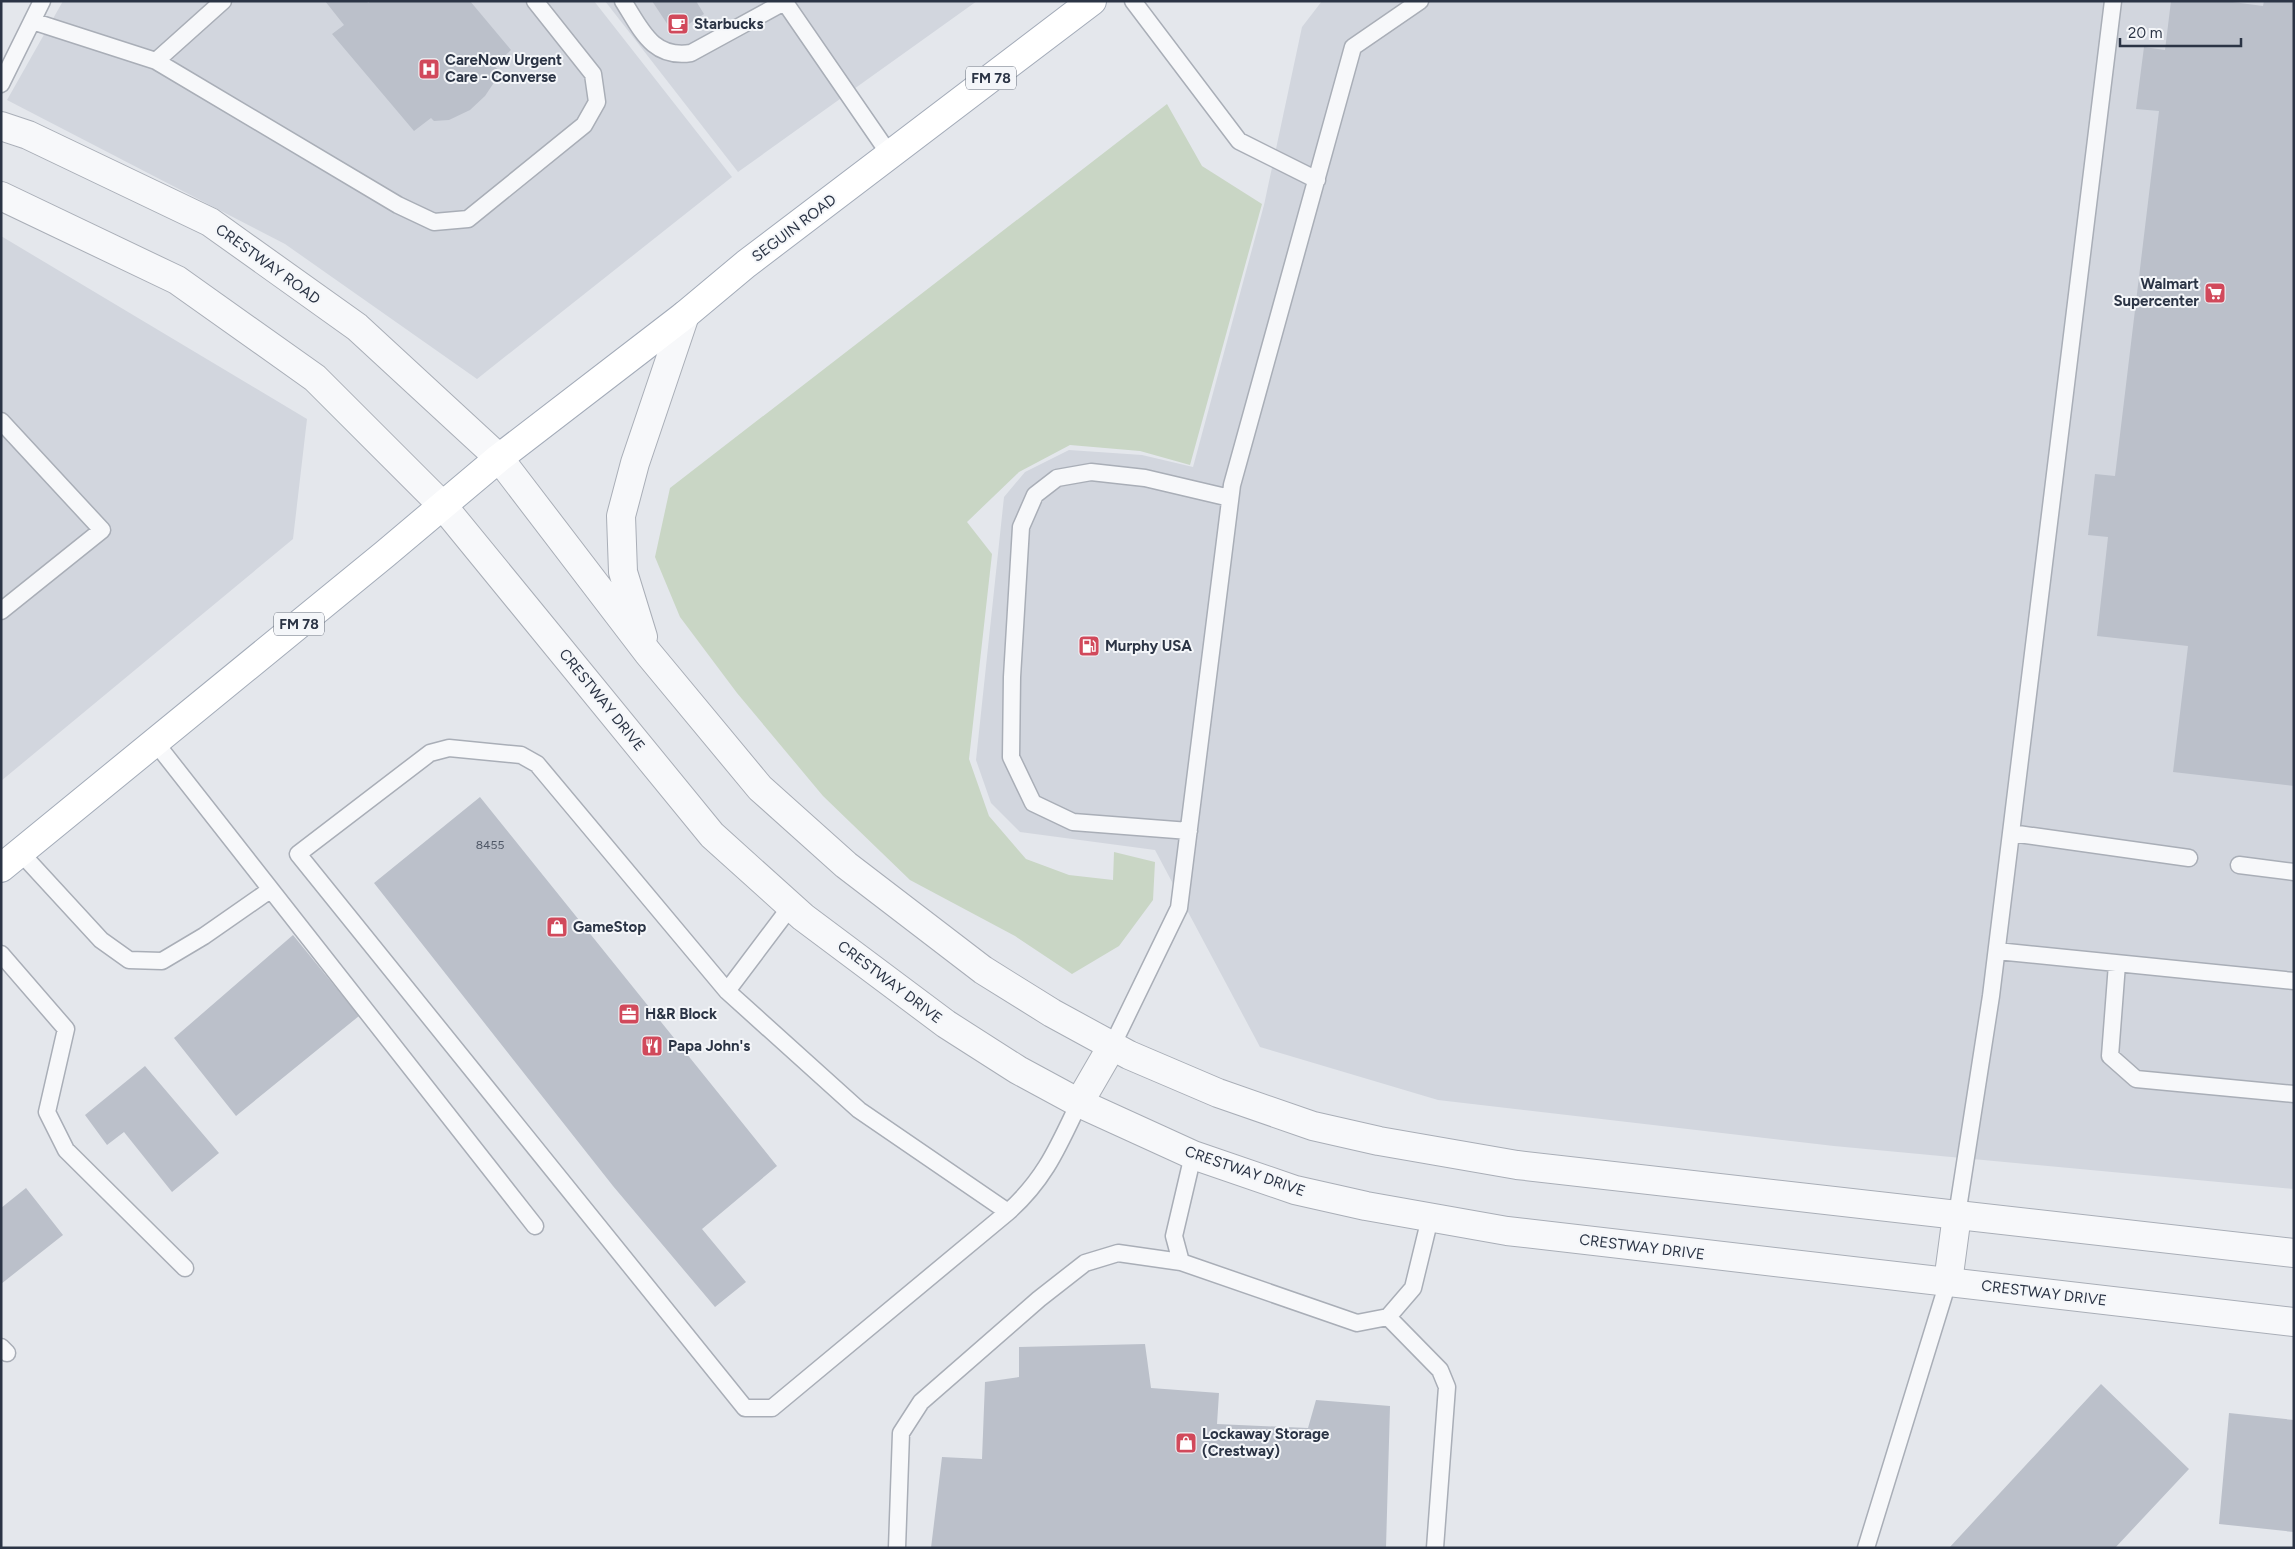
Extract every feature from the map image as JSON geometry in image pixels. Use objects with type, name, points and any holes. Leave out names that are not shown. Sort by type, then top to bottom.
[{"type":"main road","name":"SEGUIN ROAD","points":[[499,458],[685,315],[746,264],[1092,1]]},
{"type":"main road","name":"FM 78","points":[[11,860],[499,458]]},
{"type":"street","name":"CRESTWAY ROAD","points":[[1,126],[28,136],[210,222],[357,327],[499,458]]},
{"type":"street","points":[[1,196],[177,280],[315,378],[443,506]]},
{"type":"street","points":[[648,653],[623,572],[621,516],[635,463],[685,315]]},
{"type":"street","points":[[499,458],[648,653],[760,788],[846,865],[983,970],[1052,1013],[1112,1046],[1218,1093],[1313,1126],[1379,1141],[1517,1165],[2294,1253]]},
{"type":"street","name":"CRESTWAY DRIVE","points":[[443,506],[712,834],[791,906],[946,1024],[1018,1070],[1079,1103],[1194,1155],[1295,1190],[1430,1218],[1507,1231],[2294,1322]]},
{"type":"street","points":[[1079,1103],[1112,1046]]},
{"type":"street","points":[[1948,1282],[1957,1215]]},
{"type":"lane","points":[[1,84],[42,1]]},
{"type":"lane","points":[[156,61],[223,1]]},
{"type":"lane","points":[[32,21],[156,61],[398,204],[434,222],[468,219],[584,126],[598,102],[593,74],[535,1]]},
{"type":"lane","points":[[623,1],[650,42],[663,50],[678,55],[691,53],[785,1],[890,155]]},
{"type":"lane","points":[[1133,1],[1239,142],[1317,180]]},
{"type":"lane","points":[[1112,1046],[1179,908],[1230,498],[1353,47],[1420,1]]},
{"type":"lane","points":[[1957,1215],[1997,951],[2113,1]]},
{"type":"lane","points":[[1,421],[102,530],[1,611]]},
{"type":"lane","points":[[1189,831],[1073,822],[1033,803],[1011,757],[1012,677],[1021,527],[1036,495],[1057,478],[1091,472],[1144,478],[1230,498]]},
{"type":"lane","points":[[155,742],[535,1226]]},
{"type":"lane","points":[[1008,1212],[859,1110],[727,991],[537,764],[521,755],[450,748],[430,753],[298,854],[746,1408],[772,1408],[1008,1212],[1029,1194],[1040,1180],[1079,1103]]},
{"type":"lane","points":[[2011,833],[2189,858]]},
{"type":"lane","points":[[11,860],[101,940],[129,960],[162,961],[204,936],[270,890]]},
{"type":"lane","points":[[2239,865],[2294,872]]},
{"type":"lane","points":[[727,991],[791,906]]},
{"type":"lane","points":[[1997,951],[2294,981]]},
{"type":"lane","points":[[1,954],[66,1029],[47,1112],[66,1150],[184,1268]]},
{"type":"lane","points":[[2117,964],[2110,1056],[2136,1079],[2294,1094]]},
{"type":"lane","points":[[1181,1262],[1174,1236],[1194,1155]]},
{"type":"lane","points":[[897,1548],[901,1433],[920,1402],[1039,1299],[1084,1263],[1118,1253],[1181,1262],[1357,1323],[1388,1318],[1413,1288],[1430,1218]]},
{"type":"lane","points":[[1866,1548],[1948,1282]]},
{"type":"lane","points":[[1388,1318],[1440,1370],[1447,1387],[1435,1548]]},
{"type":"shaded area","points":[[63,1],[594,1],[732,177],[477,379],[285,244],[7,100]]},
{"type":"shaded area","points":[[605,1],[977,1],[738,172]]},
{"type":"shaded area","points":[[1322,1],[2294,1],[2294,1189],[1834,1146],[1438,1100],[1260,1047],[1155,850],[1020,832],[991,803],[976,760],[1004,497],[1025,472],[1069,450],[1142,455],[1193,467],[1264,205],[1302,27]]},
{"type":"shaded area","points":[[1,236],[307,419],[293,539],[1,781]]},
{"type":"green space","points":[[1167,104],[1202,166],[1262,204],[1190,465],[1140,451],[1070,445],[1019,472],[967,522],[992,554],[969,759],[989,816],[1026,859],[1069,875],[1113,880],[1114,852],[1155,862],[1153,900],[1119,946],[1072,974],[1015,936],[910,880],[823,796],[737,693],[680,617],[655,557],[670,488]]},
{"type":"building","name":"CareNow Urgent Care - Converse","points":[[325,1],[367,1],[368,3],[371,1],[470,1],[511,50],[494,66],[501,72],[485,96],[470,110],[449,120],[434,121],[431,118],[414,131],[332,34],[344,25]]},
{"type":"building","name":"Starbucks","points":[[652,1],[696,1],[704,14],[674,34]]},
{"type":"building","name":"Walmart Supercenter","points":[[2171,1],[2225,1],[2263,6],[2264,1],[2294,1],[2294,786],[2173,772],[2188,646],[2097,636],[2108,537],[2088,535],[2095,474],[2115,476],[2159,111],[2136,109],[2144,47],[2165,50]]},
{"type":"building","points":[[480,797],[777,1166],[702,1229],[746,1282],[715,1307],[613,1186],[374,883]]},
{"type":"building","points":[[293,935],[359,1016],[236,1116],[174,1038]]},
{"type":"building","points":[[145,1066],[219,1153],[172,1192],[124,1132],[107,1145],[85,1115]]},
{"type":"building","points":[[26,1188],[63,1235],[1,1284],[1,1208]]},
{"type":"building","name":"Lockaway Storage (Crestway)","points":[[1145,1344],[1151,1388],[1219,1393],[1217,1424],[1308,1428],[1316,1400],[1390,1406],[1386,1548],[931,1548],[942,1457],[982,1459],[985,1382],[1019,1377],[1019,1347]]},
{"type":"building","points":[[2101,1384],[2189,1469],[2115,1548],[1949,1548]]},
{"type":"building","points":[[2229,1413],[2294,1420],[2294,1532],[2219,1524]]},
{"type":"place","name":"Starbucks","points":[[678,24]]},
{"type":"place","name":"CareNow Urgent Care - Converse","points":[[429,69]]},
{"type":"place","name":"Walmart Supercenter","points":[[2215,293]]},
{"type":"place","name":"Murphy USA","points":[[1089,646]]},
{"type":"place","name":"GameStop","points":[[557,927]]},
{"type":"place","name":"H&R Block","points":[[629,1014]]},
{"type":"place","name":"Papa John's","points":[[652,1046]]},
{"type":"place","name":"Lockaway Storage (Crestway)","points":[[1186,1443]]}]
